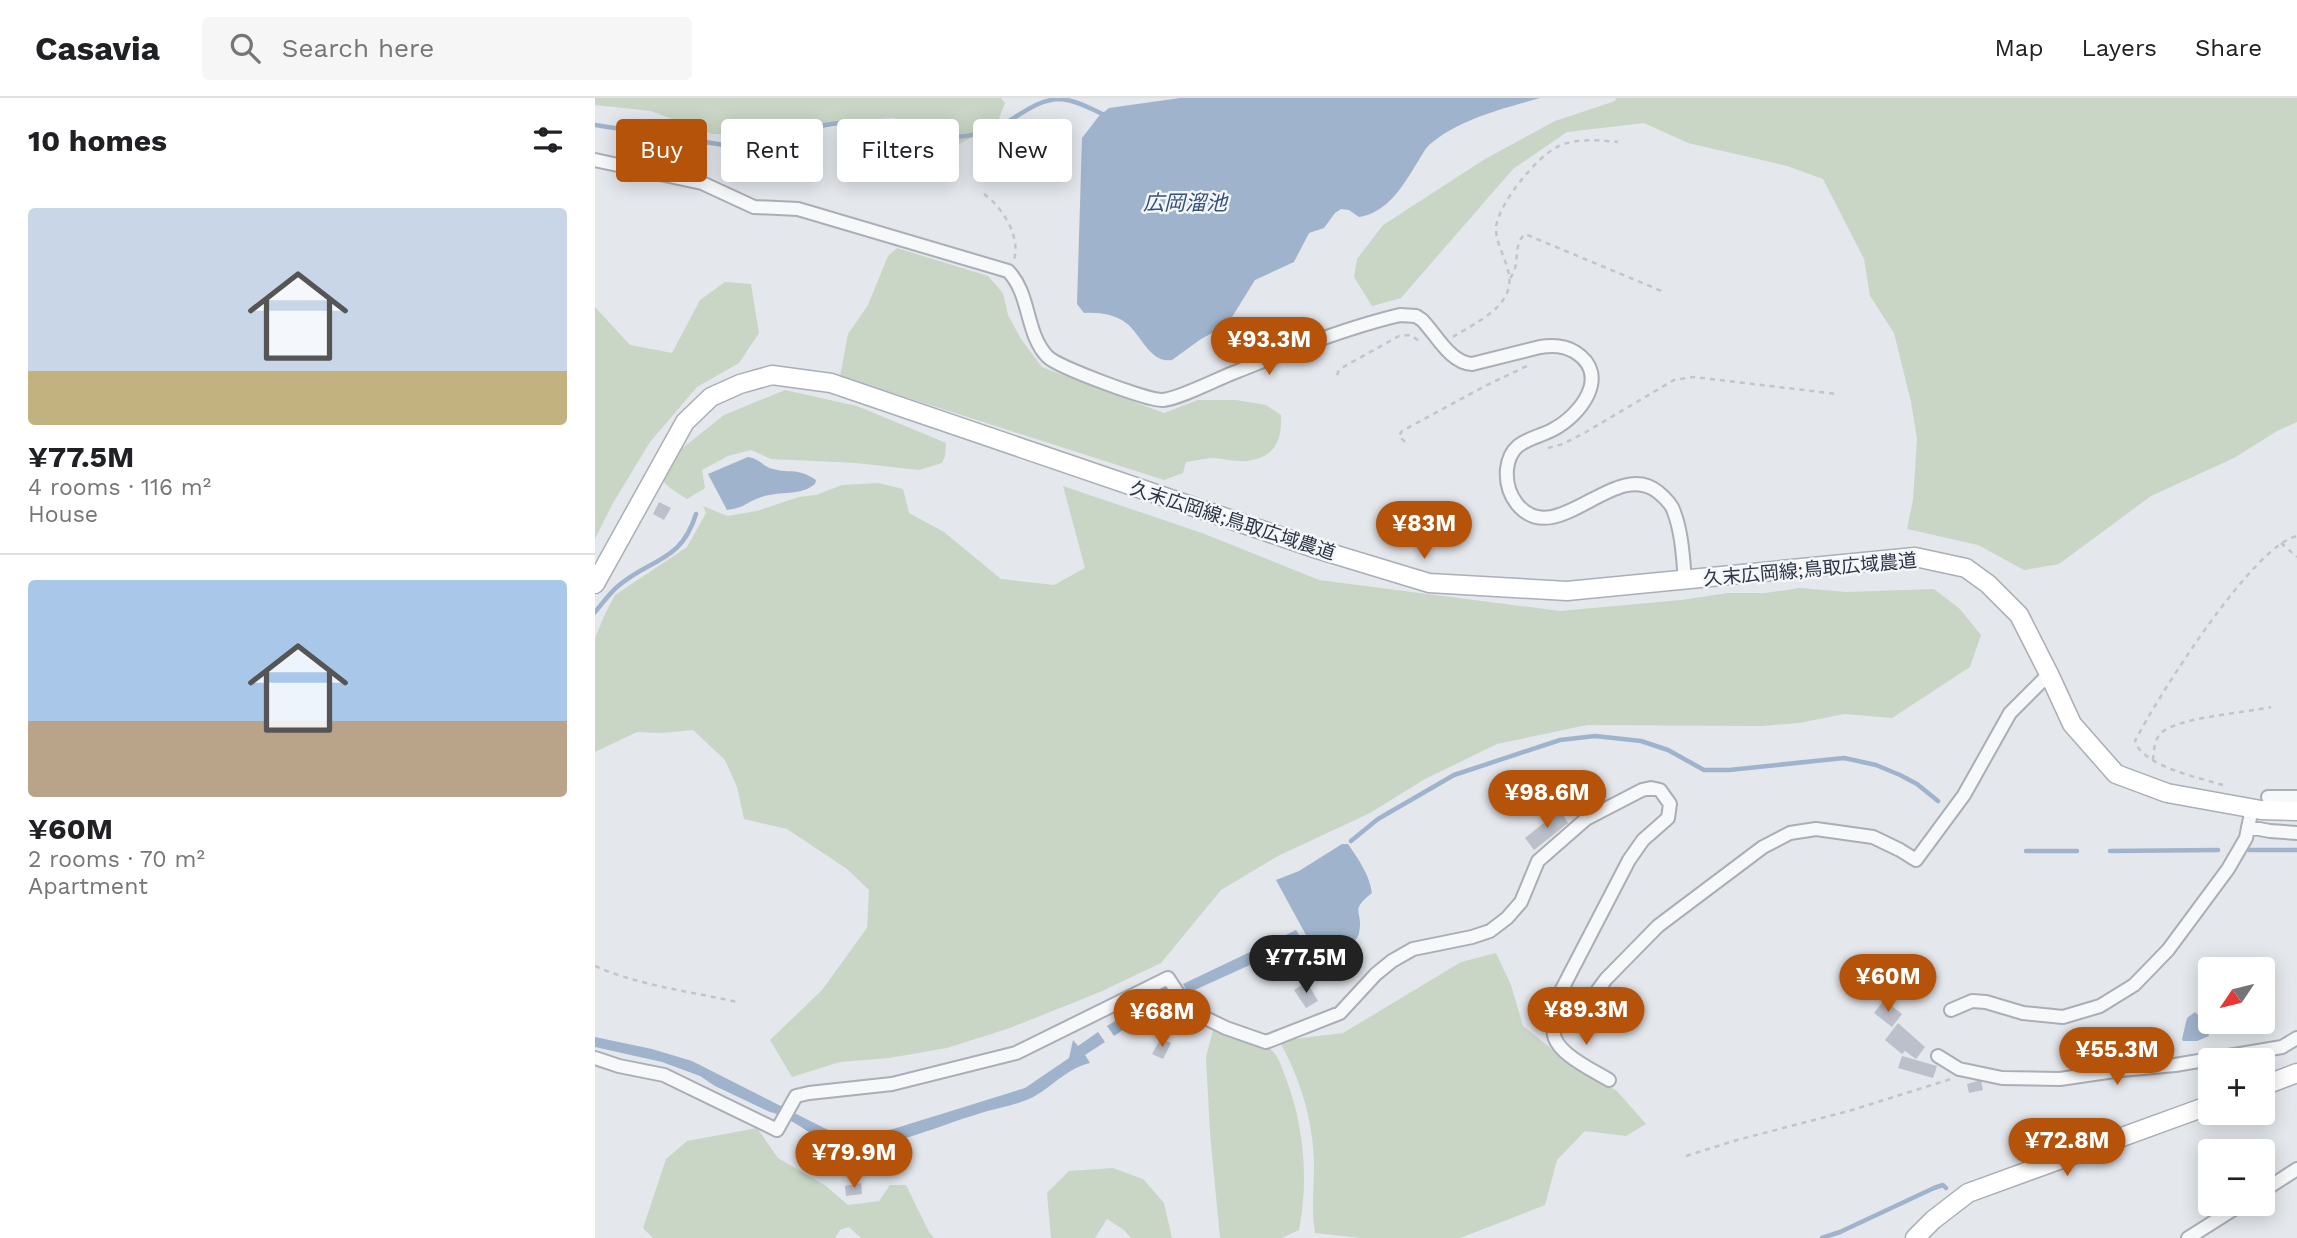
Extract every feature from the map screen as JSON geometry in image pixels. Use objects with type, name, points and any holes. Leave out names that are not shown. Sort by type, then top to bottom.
[{"type":"street","points":[[595,160],[702,183],[754,207],[798,209],[1008,271],[1021,292],[1039,345],[1050,359],[1159,400],[1175,397],[1268,359],[1400,315],[1416,316],[1422,320],[1459,360],[1472,364],[1539,347],[1569,349],[1589,365],[1593,374],[1591,390],[1565,422],[1521,444],[1509,459],[1508,485],[1517,504],[1531,515],[1552,517],[1631,483],[1638,482],[1656,490],[1674,510],[1685,580]]},
{"type":"street","name":"久末広岡線;鳥取広域農道","points":[[595,584],[685,422],[711,397],[740,384],[772,375],[831,383],[1320,550],[1429,583],[1567,591],[1915,557],[1966,568],[1988,584],[2019,615],[2072,724],[2116,774],[2167,793],[2252,808],[2297,811]]},
{"type":"street","points":[[595,1058],[664,1075],[777,1130],[796,1096],[892,1084],[1016,1054],[1168,978],[1189,1010],[1226,1028],[1266,1042],[1341,1013],[1376,974],[1413,949],[1490,931],[1507,918],[1521,902],[1538,861],[1586,819],[1642,790],[1660,790],[1670,804],[1668,818],[1643,840],[1629,860],[1560,993],[1561,1004],[1573,1016],[1581,1013],[1606,979],[1658,926],[1763,847],[1790,833],[1816,828],[1873,837],[1916,860],[1964,795],[2010,713],[2049,674]]},
{"type":"street","points":[[2267,797],[2297,797]]},
{"type":"street","points":[[1951,1010],[1972,1000],[2023,1013],[2063,1017],[2100,1006],[2134,985],[2168,950],[2228,869],[2246,838],[2252,808]]},
{"type":"street","points":[[2248,827],[2297,833]]},
{"type":"street","points":[[1566,1011],[1555,1026],[1554,1037],[1561,1049],[1609,1080]]},
{"type":"street","points":[[1938,1056],[1964,1070],[2002,1078],[2060,1079],[2175,1065],[2282,1047],[2297,1038]]},
{"type":"street","points":[[2275,1081],[2297,1073]]},
{"type":"street","points":[[1915,1238],[1968,1193],[2198,1109]]},
{"type":"street","points":[[2275,1184],[2297,1170]]},
{"type":"street","points":[[2188,1238],[2223,1216]]},
{"type":"path","points":[[1337,375],[1345,366],[1405,334],[1435,350],[1502,302],[1509,289],[1509,279],[1497,237],[1497,220],[1529,172],[1549,152],[1563,144],[1618,142]]},
{"type":"path","points":[[983,194],[1003,212],[1015,242],[1014,258],[1008,271]]},
{"type":"path","points":[[1509,279],[1514,273],[1520,238],[1525,234],[1664,292]]},
{"type":"path","points":[[1405,442],[1399,436],[1402,431],[1485,386],[1546,358],[1551,353],[1552,346]]},
{"type":"path","points":[[1521,444],[1539,449],[1563,444],[1682,377],[1837,394]]},
{"type":"path","points":[[2230,788],[2153,760],[2139,750],[2135,741],[2174,674],[2206,628],[2251,572],[2281,542],[2297,536]]},
{"type":"path","points":[[2281,542],[2297,557]]},
{"type":"path","points":[[2153,760],[2155,743],[2159,735],[2168,728],[2184,722],[2271,707]]},
{"type":"path","points":[[595,966],[643,983],[737,1002]]},
{"type":"path","points":[[1686,1156],[1948,1082],[1964,1070]]},
{"type":"green space","points":[[595,98],[1001,98],[1005,103],[999,119],[973,119],[973,137],[959,144],[959,119],[837,119],[837,125],[823,128],[823,119],[721,119],[721,134],[712,134],[707,132],[707,119],[672,119],[651,111],[595,105]]},
{"type":"green space","points":[[1616,98],[2297,98],[2297,422],[2277,431],[2234,458],[2151,496],[2059,564],[2024,570],[1978,545],[1907,529],[1913,500],[1917,439],[1911,402],[1894,333],[1870,296],[1864,259],[1823,179],[1787,166],[1688,143],[1644,123],[1567,132],[1513,169],[1401,298],[1372,306],[1354,277],[1357,259],[1383,225],[1485,159],[1555,121],[1615,101]]},
{"type":"green space","points":[[897,248],[988,276],[1003,293],[1008,315],[1021,339],[1042,367],[1164,413],[1198,400],[1236,400],[1266,405],[1281,415],[1280,432],[1275,446],[1265,456],[1247,461],[1214,458],[1186,462],[1183,473],[1164,480],[840,376],[848,334],[868,305],[888,256]]},
{"type":"green space","points":[[725,282],[751,284],[759,333],[739,363],[697,387],[650,442],[595,539],[595,307],[630,345],[672,353],[700,300]]},
{"type":"green space","points":[[785,390],[857,406],[946,443],[942,463],[919,470],[856,463],[771,459],[751,450],[728,456],[702,470],[705,488],[687,499],[663,481],[680,450],[724,415]]},
{"type":"green space","points":[[878,483],[903,489],[909,513],[944,532],[1001,579],[1054,585],[1085,568],[1063,486],[1202,533],[1319,580],[1560,611],[1800,588],[1846,592],[1934,589],[1960,609],[1981,635],[1970,667],[1892,718],[1844,714],[1799,723],[1763,726],[1587,725],[1497,744],[1425,779],[1370,813],[1278,856],[1221,890],[1161,963],[1100,992],[1010,1028],[947,1048],[889,1058],[840,1062],[792,1077],[770,1040],[822,990],[867,928],[869,890],[847,869],[787,829],[744,819],[737,787],[725,760],[693,730],[637,732],[595,752],[595,638],[615,595],[687,547],[706,513],[703,506],[727,516],[757,511],[842,485]]},
{"type":"green space","points":[[1496,953],[1511,985],[1523,1026],[1576,1068],[1617,1091],[1646,1124],[1626,1136],[1585,1131],[1557,1160],[1545,1205],[1460,1238],[1361,1238],[1315,1233],[1311,1132],[1300,1087],[1281,1044],[1286,1040],[1343,1033],[1461,962]]},
{"type":"green space","points":[[1214,1026],[1235,1038],[1262,1044],[1272,1051],[1279,1061],[1291,1094],[1303,1152],[1304,1191],[1299,1230],[1282,1238],[1220,1238],[1206,1057]]},
{"type":"green space","points":[[757,1128],[778,1158],[826,1186],[848,1205],[879,1201],[890,1185],[906,1185],[934,1238],[861,1238],[849,1227],[840,1230],[835,1238],[653,1238],[643,1228],[666,1159],[687,1141]]},
{"type":"green space","points":[[1113,1168],[1143,1179],[1164,1203],[1172,1238],[1131,1238],[1107,1219],[1095,1238],[1051,1238],[1047,1193],[1069,1171]]},
{"type":"water","name":"広岡溜池","points":[[1180,98],[1540,98],[1481,116],[1440,136],[1427,147],[1400,189],[1386,204],[1359,217],[1349,210],[1341,209],[1335,213],[1324,228],[1309,233],[1294,262],[1255,280],[1227,325],[1201,339],[1172,360],[1164,360],[1152,353],[1122,320],[1106,314],[1084,313],[1077,304],[1082,138],[1109,108]]},
{"type":"water","points":[[748,457],[773,469],[804,474],[816,480],[815,484],[803,491],[766,496],[727,510],[708,474]]},
{"type":"water","points":[[1342,844],[1348,844],[1360,862],[1372,893],[1359,908],[1359,933],[1354,942],[1325,970],[1276,880],[1299,871]]},
{"type":"water","points":[[1296,930],[1301,938],[1296,944],[1188,993],[1183,984]]},
{"type":"water","points":[[1170,991],[1176,998],[1147,1012],[1150,1018],[1135,1022],[1114,1036],[1107,1026],[1131,1011],[1138,999],[1142,1005]]},
{"type":"water","points":[[2195,1012],[2198,1015],[2198,1034],[2209,1036],[2197,1041],[2183,1041],[2187,1018]]},
{"type":"water","points":[[1098,1032],[1105,1042],[1085,1055],[1090,1063],[1068,1073],[1029,1099],[911,1136],[859,1147],[823,1140],[788,1119],[715,1086],[700,1076],[662,1062],[595,1047],[595,1037],[692,1061],[824,1128],[856,1137],[893,1129],[1025,1088],[1069,1058],[1073,1040],[1078,1046]]},
{"type":"building","points":[[659,502],[671,508],[664,520],[653,514]]},
{"type":"building","points":[[1560,810],[1568,823],[1534,850],[1525,838]]},
{"type":"building","points":[[1307,982],[1318,1001],[1306,1008],[1294,990]]},
{"type":"building","points":[[1884,1000],[1902,1014],[1892,1027],[1874,1013]]},
{"type":"building","points":[[1898,1023],[1925,1047],[1916,1059],[1905,1051],[1902,1054],[1885,1040]]},
{"type":"building","points":[[1161,1038],[1171,1043],[1163,1059],[1152,1054]]},
{"type":"building","points":[[1902,1056],[1937,1066],[1933,1078],[1898,1068]]},
{"type":"building","points":[[1981,1080],[1983,1090],[1969,1093],[1967,1084]]},
{"type":"building","points":[[861,1183],[862,1194],[846,1196],[845,1186]]},
{"type":"waterway","points":[[595,125],[724,145],[754,142],[840,123],[870,124],[927,136],[956,137],[993,130],[1042,102],[1060,99],[1078,103],[1105,115]]},
{"type":"waterway","points":[[595,612],[617,587],[673,551],[690,530],[696,514]]},
{"type":"waterway","points":[[1351,841],[1378,819],[1454,775],[1560,740],[1595,736],[1641,741],[1668,750],[1704,770],[1729,770],[1844,758],[1876,765],[1900,775],[1917,784],[1938,801]]},
{"type":"waterway","points":[[2110,851],[2218,850]]},
{"type":"waterway","points":[[2249,850],[2297,850]]},
{"type":"waterway","points":[[2026,851],[2077,851]]},
{"type":"waterway","points":[[1822,1238],[1934,1188],[1943,1185],[1946,1188]]}]
